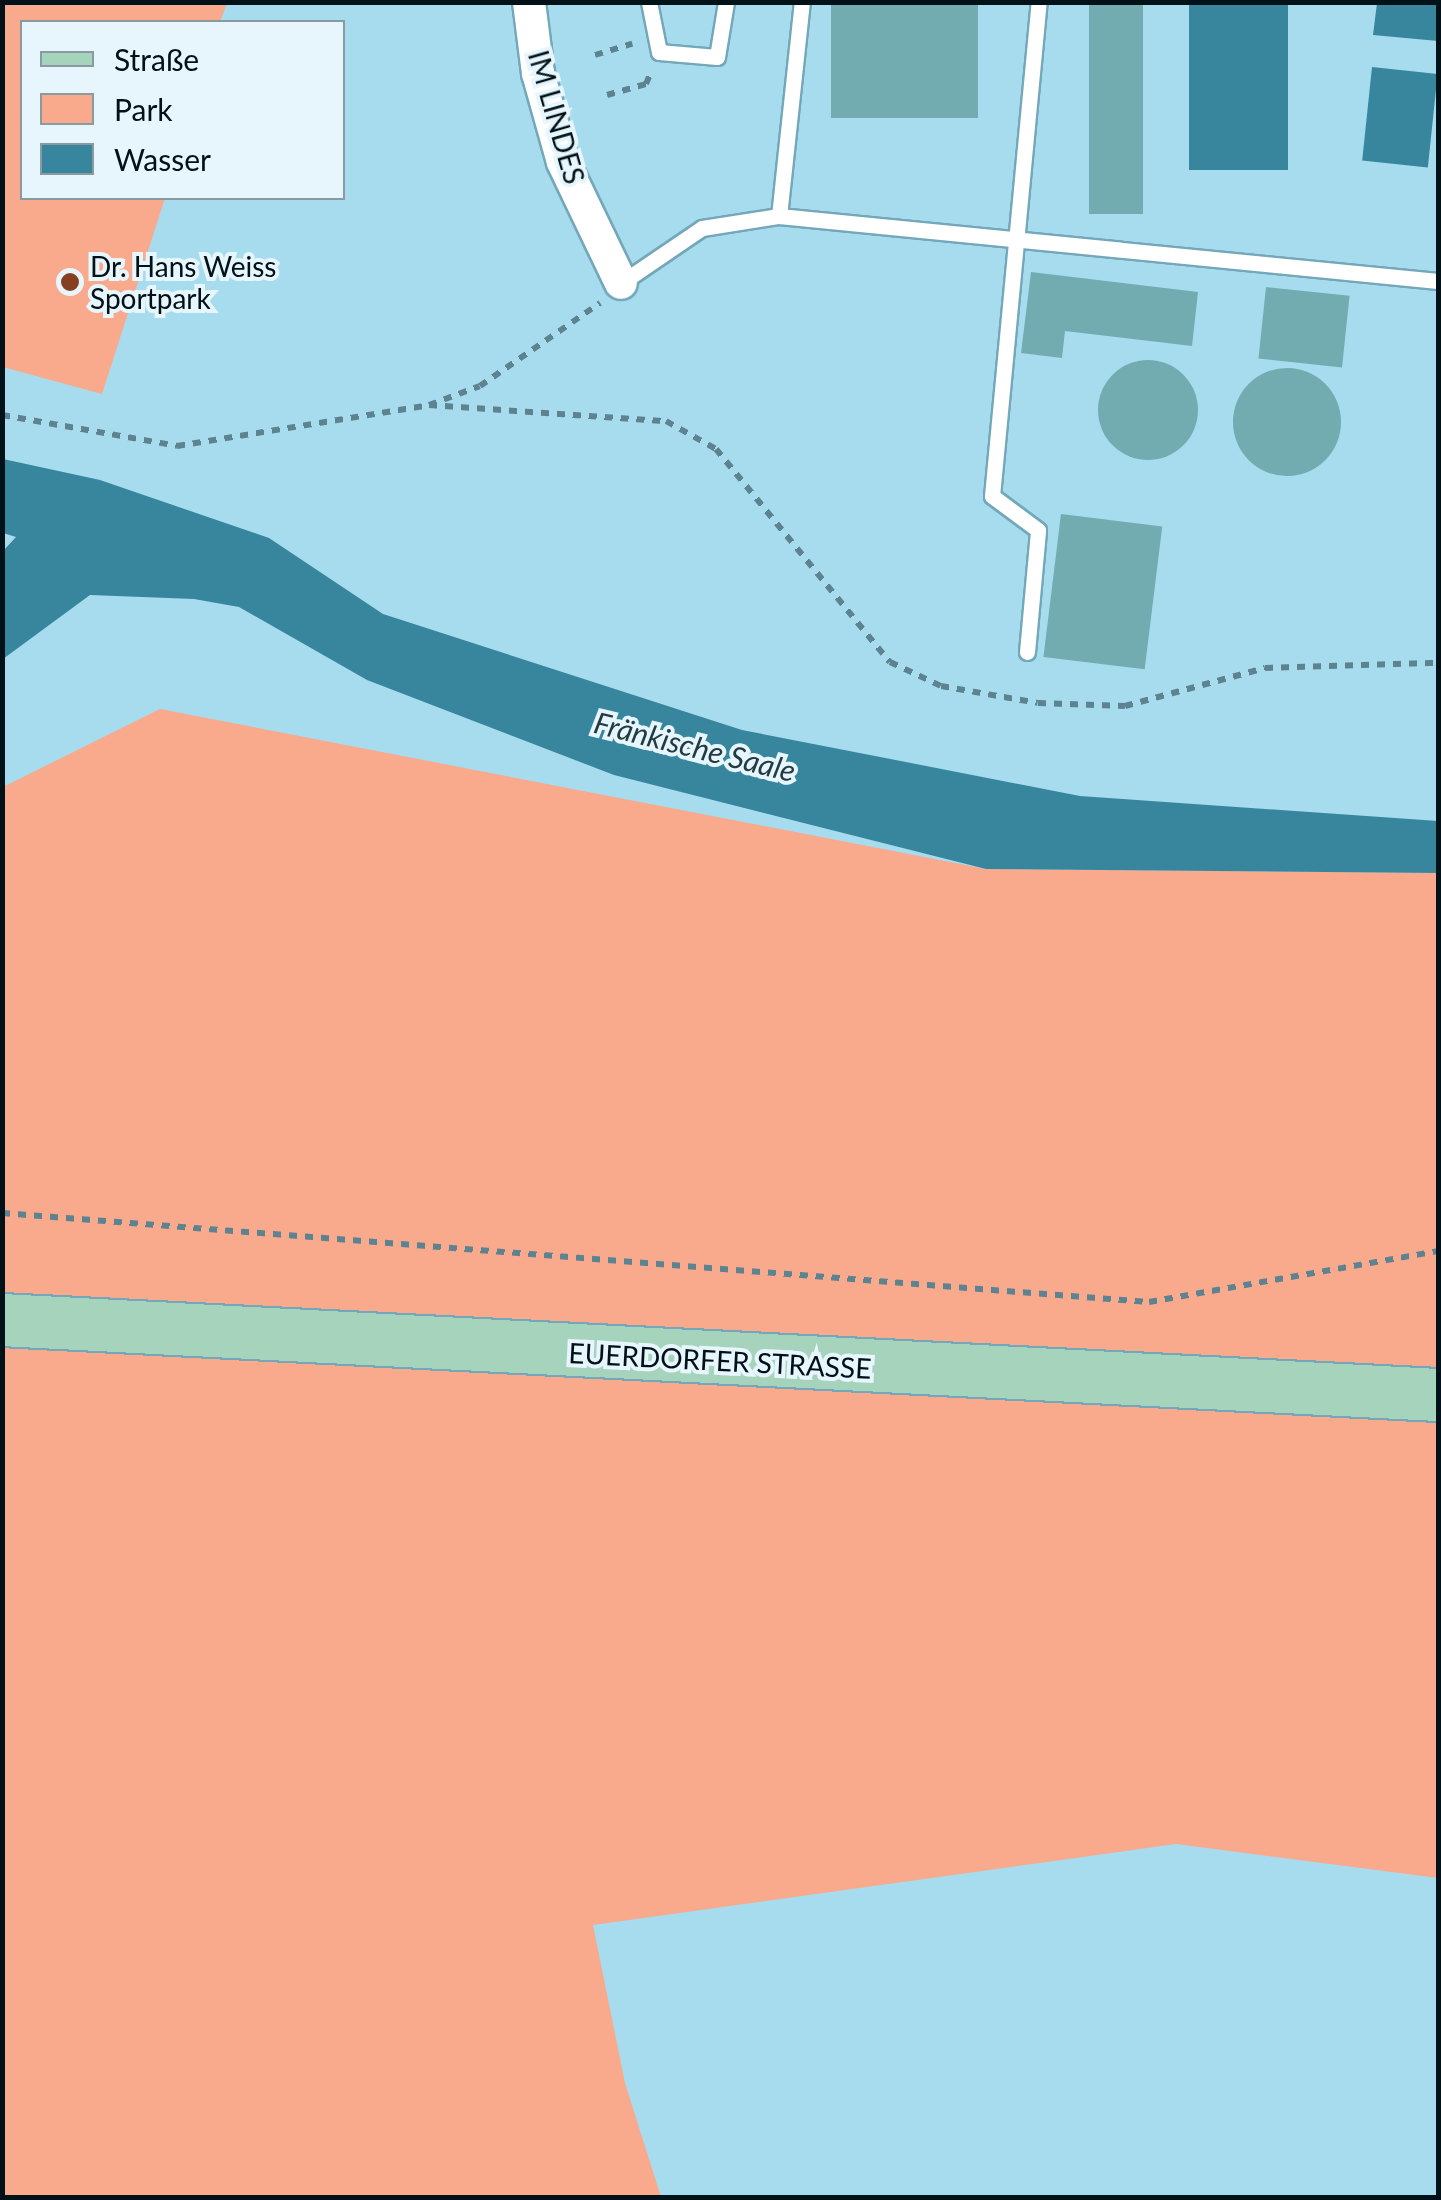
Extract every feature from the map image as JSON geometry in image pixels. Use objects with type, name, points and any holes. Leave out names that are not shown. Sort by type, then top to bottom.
[{"type":"main road","name":"EUERDORFER STRASSE","points":[[2,1320],[1438,1395]]},
{"type":"street","name":"IM LINDES","points":[[529,2],[538,73],[564,162],[621,284]]},
{"type":"lane","points":[[650,2],[659,52],[717,57],[726,2]]},
{"type":"lane","points":[[780,216],[802,2]]},
{"type":"lane","points":[[1027,652],[1038,530],[992,496],[1013,240],[1039,2]]},
{"type":"lane","points":[[621,284],[702,228],[780,216],[1438,281]]},
{"type":"path","points":[[595,56],[625,46]]},
{"type":"path","points":[[607,94],[646,84]]},
{"type":"path","points":[[2,415],[178,446],[429,405],[480,386],[584,318],[621,284]]},
{"type":"path","points":[[429,405],[666,421],[716,450],[890,662],[942,686],[1038,703],[1125,706],[1265,668],[1438,663]]},
{"type":"path","points":[[2,1213],[1149,1302],[1424,1248],[1438,1251]]},
{"type":"green space","name":"Dr. Hans Weiss Sportpark","points":[[2,3],[227,3],[221,20],[20,20],[20,200],[164,200],[102,394],[3,367]]},
{"type":"green space","points":[[160,709],[986,869],[1438,873],[1438,1368],[688,1340],[3,1293],[3,787]]},
{"type":"green space","points":[[2,1345],[1438,1422],[1438,1878],[1176,1844],[593,1925],[625,2083],[661,2197],[3,2197]]},
{"type":"water","points":[[1189,3],[1288,3],[1288,170],[1189,170]]},
{"type":"water","points":[[1377,3],[1438,3],[1438,41],[1373,35]]},
{"type":"water","points":[[1372,67],[1438,74],[1428,167],[1362,160]]},
{"type":"water","name":"Fränkische Saale","points":[[3,459],[100,480],[269,538],[383,614],[742,730],[1080,796],[1438,821],[1438,873],[986,869],[614,775],[367,680],[239,607],[194,599],[90,595],[3,659],[3,551],[16,537],[3,533]]},
{"type":"building","points":[[831,2],[978,2],[978,118],[831,118]]},
{"type":"building","points":[[1089,2],[1143,2],[1143,214],[1089,214]]},
{"type":"building","points":[[1031,272],[1198,292],[1192,346],[1065,331],[1062,358],[1021,353]]},
{"type":"building","points":[[1266,287],[1350,296],[1342,367],[1258,359]]},
{"type":"building","points":[[1148,360],[1167,364],[1183,375],[1194,391],[1198,410],[1194,429],[1183,445],[1167,456],[1148,460],[1129,456],[1113,445],[1102,429],[1098,410],[1102,391],[1113,375],[1129,364]]},
{"type":"building","points":[[1287,368],[1308,372],[1326,383],[1337,401],[1341,422],[1337,443],[1326,461],[1308,472],[1287,476],[1266,472],[1248,461],[1237,443],[1233,422],[1237,401],[1248,383],[1266,372]]},
{"type":"building","points":[[1061,514],[1162,526],[1145,669],[1043,657]]},
{"type":"place","name":"Dr. Hans Weiss Sportpark","points":[[70,282]]}]
